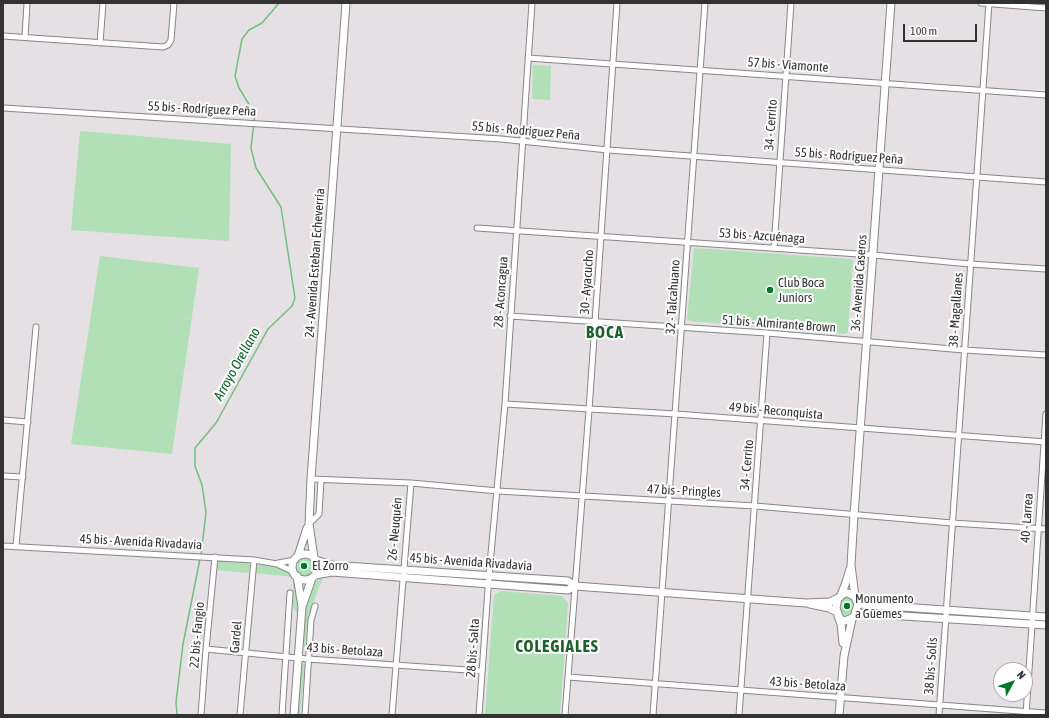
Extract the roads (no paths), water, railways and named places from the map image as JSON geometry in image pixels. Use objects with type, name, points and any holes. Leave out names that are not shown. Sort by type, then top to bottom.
[{"type":"main road","name":"24 - Avenida Esteban Echeverría","points":[[315,559],[309,536],[311,479],[346,3]]},
{"type":"main road","name":"36 - Avenida Caseros","points":[[839,598],[846,585],[851,565],[891,3]]},
{"type":"main road","name":"24 - Avenida Esteban Echeverría","points":[[297,558],[309,524]]},
{"type":"main road","points":[[294,715],[302,607],[295,574],[297,558],[309,555],[315,559],[318,568],[302,607]]},
{"type":"main road","name":"45 bis - Avenida Rivadavia","points":[[315,559],[330,565],[488,583],[568,590],[575,586]]},
{"type":"main road","name":"36 - Avenida Caseros","points":[[851,565],[855,596]]},
{"type":"main road","name":"45 bis - Avenida Rivadavia","points":[[314,576],[332,572],[489,575],[568,581],[575,586],[806,603],[830,602],[839,598]]},
{"type":"main road","points":[[295,574],[304,580],[314,576]]},
{"type":"main road","points":[[840,715],[844,656],[841,624],[837,613],[836,603],[839,598],[848,593],[855,596],[858,604],[844,656]]},
{"type":"main road","name":"45 bis - Avenida Rivadavia","points":[[806,603],[829,608],[837,613]]},
{"type":"main road","points":[[858,604],[1046,625]]},
{"type":"main road","points":[[837,613],[843,620],[854,616],[946,614],[1046,617]]},
{"type":"street","points":[[25,37],[27,3]]},
{"type":"street","points":[[100,43],[103,3]]},
{"type":"street","points":[[3,36],[163,47],[168,45],[171,40],[174,3]]},
{"type":"street","name":"28 - Aconcagua","points":[[488,583],[498,491],[505,404],[532,3]]},
{"type":"street","name":"30 - Ayacucho","points":[[566,715],[602,236],[617,3]]},
{"type":"street","name":"32 - Talcahuano","points":[[653,715],[705,3]]},
{"type":"street","name":"34 - Cerrito","points":[[774,248],[779,162],[792,3]]},
{"type":"street","points":[[980,3],[1046,8]]},
{"type":"street","name":"38 - Magallanes","points":[[946,614],[989,3]]},
{"type":"street","name":"57 bis - Viamonte","points":[[528,58],[885,82],[1046,95]]},
{"type":"street","name":"55 bis - Rodríguez Peña","points":[[3,108],[338,128],[522,141],[608,150],[694,155],[1046,182]]},
{"type":"street","name":"53 bis - Azcuénaga","points":[[477,228],[517,229],[1046,269]]},
{"type":"street","name":"51 bis - Almirante Brown","points":[[510,316],[767,333],[964,350],[1046,355]]},
{"type":"street","points":[[16,546],[36,327]]},
{"type":"street","name":"34 - Cerrito","points":[[739,715],[762,421],[767,333]]},
{"type":"street","name":"49 bis - Reconquista","points":[[505,404],[676,414],[1045,442]]},
{"type":"street","name":"40 - Larrea","points":[[1026,713],[1046,414]]},
{"type":"street","points":[[3,420],[28,422]]},
{"type":"street","points":[[3,476],[23,477]]},
{"type":"street","name":"47 bis - Pringles","points":[[311,479],[410,482],[498,491],[755,506],[952,523],[1046,529]]},
{"type":"street","name":"24 - Avenida Esteban Echeverría","points":[[309,524],[319,514],[321,480]]},
{"type":"street","name":"26 - Neuquén","points":[[392,715],[410,482]]},
{"type":"street","name":"45 bis - Avenida Rivadavia","points":[[3,546],[254,560],[277,564],[295,574]]},
{"type":"street","name":"22 bis - Fangio","points":[[201,715],[206,649],[216,557]]},
{"type":"street","name":"45 bis - Avenida Rivadavia","points":[[277,564],[297,558]]},
{"type":"street","name":"Gardel","points":[[240,715],[254,560]]},
{"type":"street","name":"28 bis - Salta","points":[[479,715],[488,583]]},
{"type":"street","points":[[282,715],[290,593]]},
{"type":"street","points":[[305,715],[311,620],[315,606]]},
{"type":"street","name":"38 bis - Solís","points":[[939,715],[946,614]]},
{"type":"street","name":"43 bis - Betolaza","points":[[206,649],[308,659],[482,670]]},
{"type":"street","name":"43 bis - Betolaza","points":[[568,677],[656,682],[1026,713],[1046,712]]},
{"type":"waterway","name":"Arroyo Orellano","points":[[201,555],[206,512],[202,485],[195,466],[195,448],[216,423],[268,329],[292,306],[295,298],[281,207],[256,168],[251,148],[255,114],[239,88],[235,76],[242,39],[249,30],[262,23],[279,3]]},
{"type":"waterway","name":"Arroyo Orellano","points":[[177,715],[176,702],[183,644],[200,559]]},
{"type":"place","name":"Club Boca Juniors","points":[[770,290]]},
{"type":"place","name":"El Zorro","points":[[304,566]]},
{"type":"place","name":"Monumento a Güemes","points":[[847,606]]},
{"type":"district","name":"BOCA","points":[[605,333]]},
{"type":"district","name":"COLEGIALES","points":[[557,647]]}]
